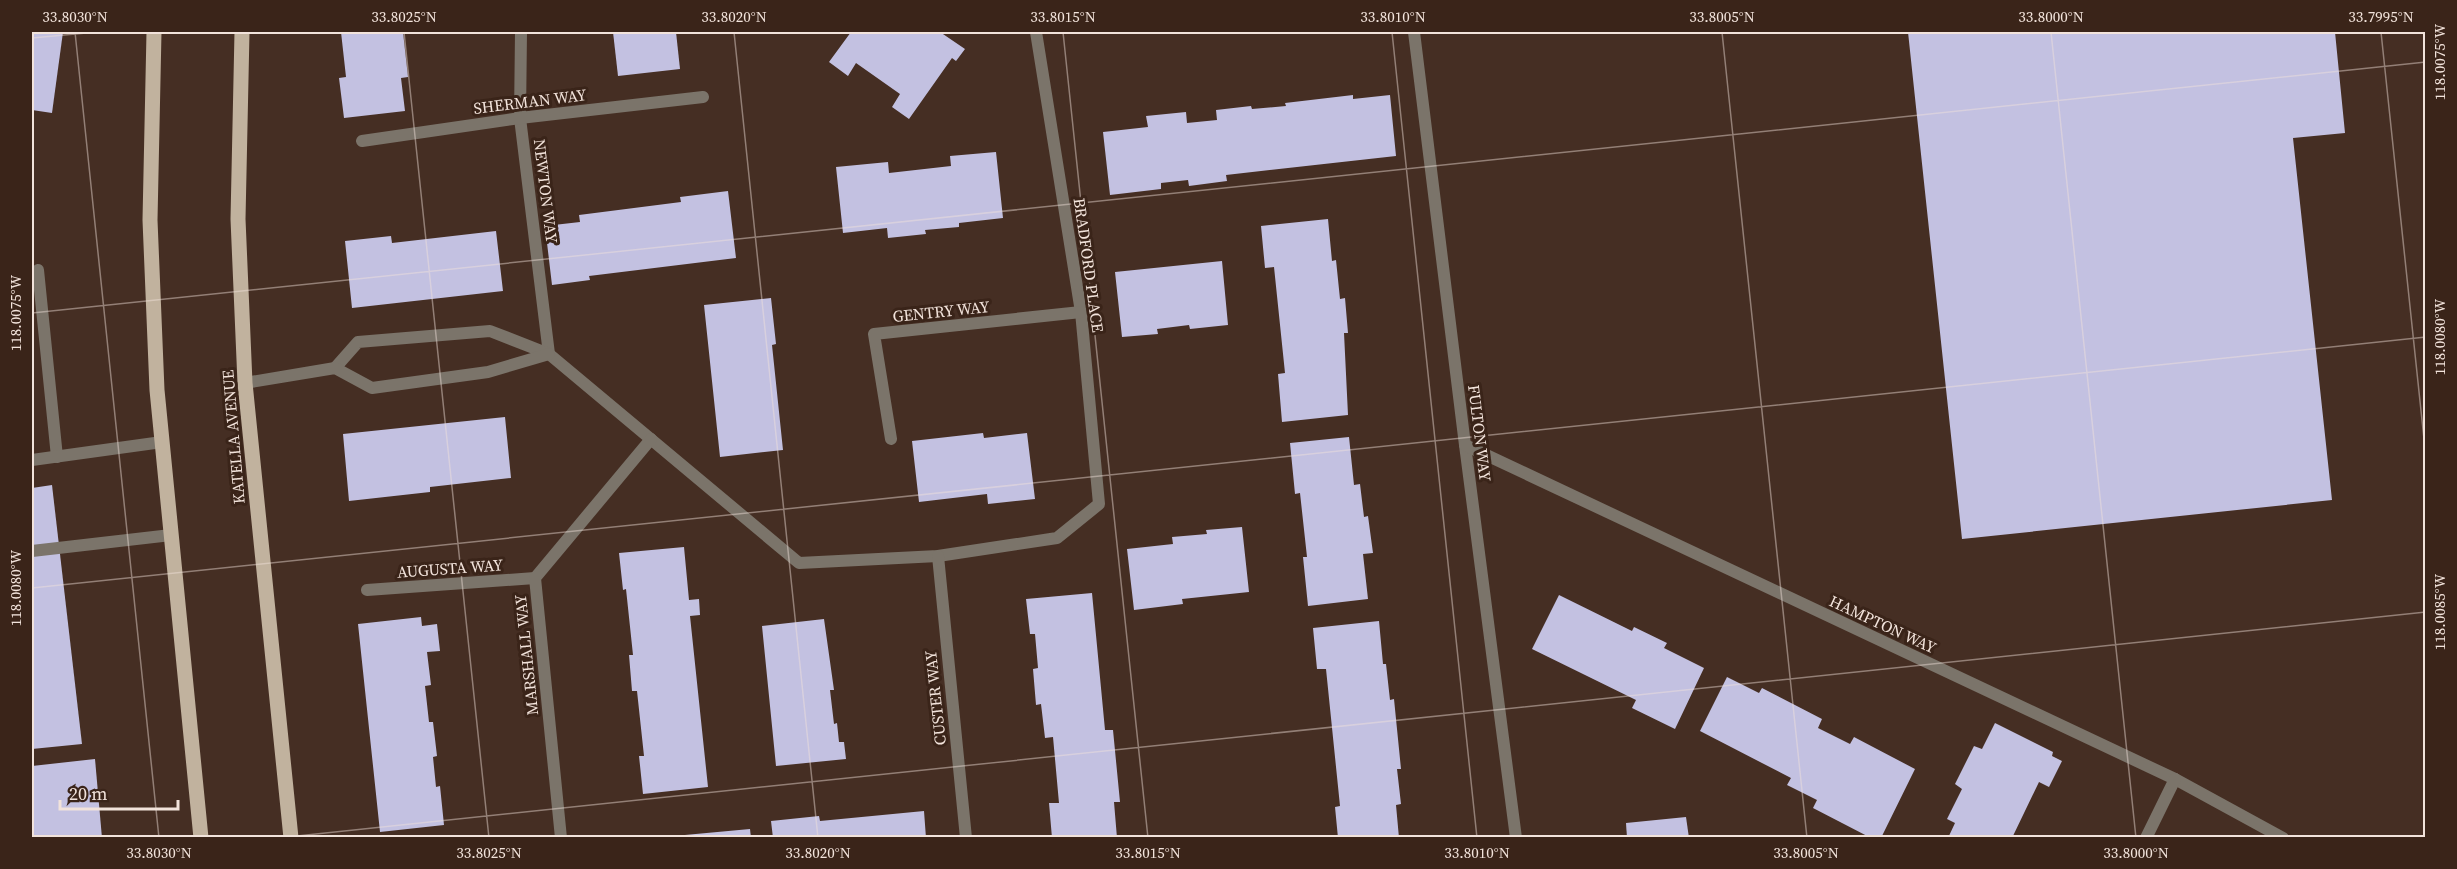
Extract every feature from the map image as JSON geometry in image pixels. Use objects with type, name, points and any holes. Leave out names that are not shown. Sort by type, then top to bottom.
[{"type":"main road","points":[[154,32],[150,220],[157,390],[201,837]]},
{"type":"main road","name":"KATELLA AVENUE","points":[[242,32],[238,219],[245,383],[291,837]]},
{"type":"street","name":"NEWTON WAY","points":[[521,32],[520,118],[549,354]]},
{"type":"street","name":"BRADFORD PLACE","points":[[938,556],[1057,538],[1100,504],[1081,312],[1035,32]]},
{"type":"street","name":"FULTON WAY","points":[[1414,32],[1516,837]]},
{"type":"street","name":"SHERMAN WAY","points":[[362,141],[520,118],[703,97]]},
{"type":"street","points":[[38,270],[57,456]]},
{"type":"street","name":"GENTRY WAY","points":[[891,439],[874,334],[1081,312]]},
{"type":"street","points":[[335,368],[358,342],[490,331],[549,354],[799,563],[938,556]]},
{"type":"street","points":[[245,383],[335,368],[372,388],[488,372],[549,354]]},
{"type":"street","name":"MARSHALL WAY","points":[[561,837],[535,578],[651,439]]},
{"type":"street","points":[[32,460],[162,442]]},
{"type":"street","name":"HAMPTON WAY","points":[[1465,446],[2175,779],[2283,837]]},
{"type":"street","points":[[32,551],[171,535]]},
{"type":"street","name":"CUSTER WAY","points":[[938,556],[966,837]]},
{"type":"street","name":"AUGUSTA WAY","points":[[367,590],[535,578]]},
{"type":"street","points":[[2146,837],[2175,779]]},
{"type":"building","points":[[32,32],[63,32],[52,113],[32,110]]},
{"type":"building","points":[[341,32],[403,32],[408,77],[401,78],[405,111],[344,118],[339,78],[346,77]]},
{"type":"building","points":[[613,32],[676,32],[680,69],[618,76]]},
{"type":"building","points":[[851,32],[940,32],[965,49],[956,61],[952,58],[909,119],[892,107],[900,94],[856,63],[848,76],[829,62]]},
{"type":"building","points":[[1908,32],[2335,32],[2345,133],[2293,138],[2332,500],[1962,539]]},
{"type":"building","points":[[1353,95],[1353,99],[1390,95],[1396,156],[1226,175],[1227,181],[1189,186],[1188,180],[1161,183],[1161,189],[1110,195],[1103,132],[1148,127],[1146,116],[1186,112],[1187,123],[1217,120],[1216,110],[1251,106],[1252,109],[1286,106],[1285,103]]},
{"type":"building","points":[[996,152],[1003,218],[959,223],[959,227],[925,230],[926,234],[888,238],[887,228],[843,233],[836,167],[888,162],[889,173],[951,166],[950,156]]},
{"type":"building","points":[[728,191],[736,258],[589,276],[590,280],[552,285],[545,226],[580,222],[579,215],[681,202],[680,197]]},
{"type":"building","points":[[1328,219],[1332,261],[1336,260],[1340,299],[1345,298],[1348,333],[1344,333],[1348,415],[1282,422],[1278,374],[1285,373],[1274,267],[1265,268],[1261,226]]},
{"type":"building","points":[[496,231],[503,291],[352,308],[345,241],[391,236],[392,243]]},
{"type":"building","points":[[1222,261],[1228,325],[1190,329],[1189,325],[1157,329],[1158,334],[1122,337],[1115,272]]},
{"type":"building","points":[[771,298],[776,344],[772,345],[783,450],[720,457],[704,305]]},
{"type":"building","points":[[505,417],[511,478],[430,487],[430,492],[349,501],[343,434]]},
{"type":"building","points":[[983,433],[984,438],[1027,433],[1035,499],[988,504],[987,494],[919,502],[912,441]]},
{"type":"building","points":[[1349,437],[1354,485],[1360,484],[1364,517],[1368,516],[1373,553],[1363,554],[1368,599],[1308,606],[1303,557],[1307,557],[1300,493],[1295,494],[1290,443]]},
{"type":"building","points":[[52,485],[82,744],[32,749],[32,488]]},
{"type":"building","points":[[1242,527],[1249,592],[1182,599],[1183,604],[1134,610],[1127,549],[1173,544],[1172,537],[1207,534],[1206,530]]},
{"type":"building","points":[[684,547],[689,600],[699,599],[700,615],[690,616],[708,787],[643,794],[639,756],[644,756],[637,691],[632,691],[629,655],[633,655],[626,589],[623,590],[619,553]]},
{"type":"building","points":[[1092,593],[1105,730],[1113,730],[1120,802],[1114,802],[1117,838],[1052,838],[1049,803],[1059,803],[1053,737],[1045,738],[1041,704],[1036,705],[1033,669],[1038,668],[1035,634],[1030,634],[1026,599]]},
{"type":"building","points":[[1559,595],[1632,631],[1634,627],[1667,643],[1664,648],[1704,668],[1675,729],[1632,708],[1636,700],[1532,649]]},
{"type":"building","points":[[421,617],[422,626],[437,624],[440,651],[427,652],[431,685],[425,686],[429,722],[433,722],[437,756],[433,757],[436,787],[440,786],[444,825],[380,832],[358,624]]},
{"type":"building","points":[[824,619],[834,690],[830,690],[834,724],[837,723],[839,742],[844,742],[846,759],[776,766],[762,626]]},
{"type":"building","points":[[1379,621],[1383,664],[1386,664],[1390,700],[1394,699],[1401,769],[1397,769],[1401,804],[1396,805],[1399,838],[1338,838],[1335,807],[1340,806],[1326,669],[1317,669],[1313,628]]},
{"type":"building","points":[[1727,677],[1759,693],[1762,688],[1822,719],[1818,728],[1850,744],[1854,737],[1915,769],[1881,838],[1871,838],[1813,808],[1817,800],[1787,785],[1791,778],[1700,731]]},
{"type":"building","points":[[1995,723],[2053,752],[2052,756],[2062,761],[2049,787],[2039,782],[2012,838],[1948,838],[1955,823],[1947,819],[1962,789],[1955,784],[1974,746],[1982,749]]},
{"type":"building","points":[[95,759],[102,838],[32,838],[32,766]]},
{"type":"building","points":[[924,811],[926,838],[773,838],[771,821],[819,816],[820,821]]},
{"type":"building","points":[[1686,817],[1689,838],[1627,838],[1626,823]]},
{"type":"building","points":[[750,829],[751,838],[674,838],[674,836]]}]
